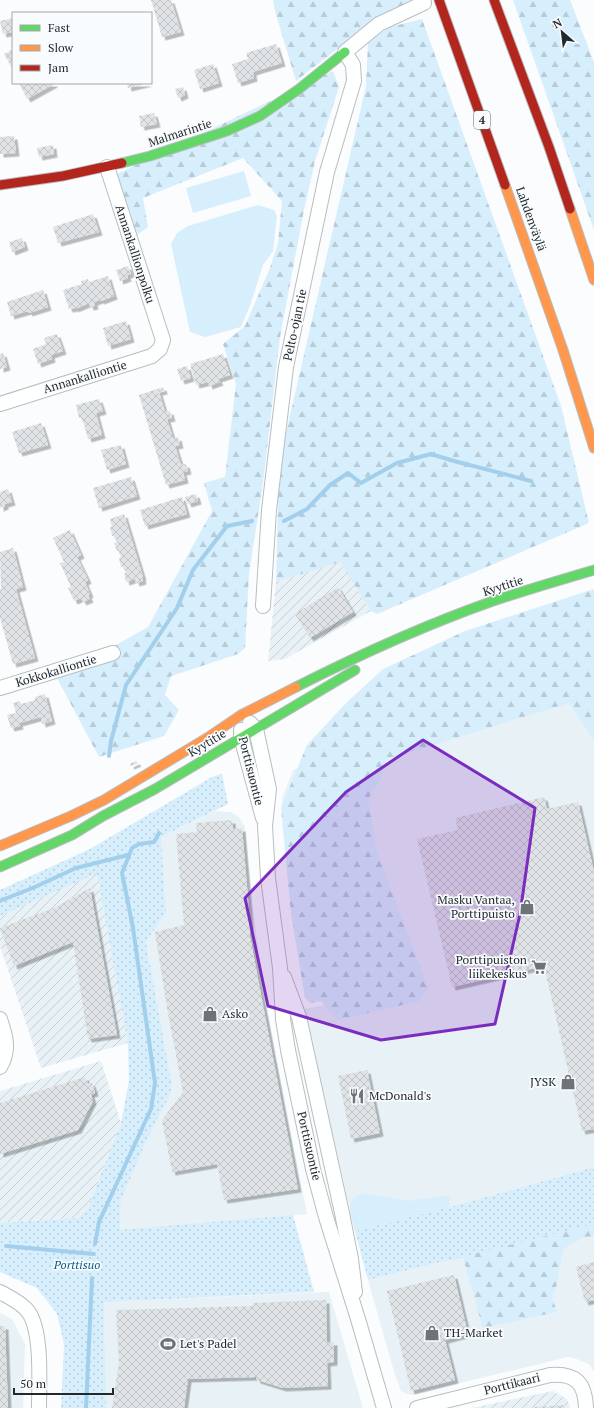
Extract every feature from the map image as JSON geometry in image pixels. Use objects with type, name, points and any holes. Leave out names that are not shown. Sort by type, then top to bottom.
[{"type":"main road","name":"Lahdenväylä","points":[[439,0],[525,239],[563,350],[594,448]]},
{"type":"main road","points":[[494,0],[549,147],[594,280]]},
{"type":"main road","name":"Malmarintie","points":[[0,185],[55,178],[107,167],[150,156],[227,131],[260,116],[299,89],[345,52]]},
{"type":"main road","name":"Kyytitie","points":[[0,846],[71,816],[104,800],[201,742],[241,715],[323,673],[421,630],[493,601],[594,570]]},
{"type":"main road","name":"Kyytitie","points":[[0,867],[72,835],[103,816],[155,789],[421,630]]},
{"type":"street","points":[[345,52],[380,24],[424,3]]},
{"type":"street","name":"Pelto-ojan tie","points":[[263,606],[269,510],[286,367],[327,172],[354,81],[354,65],[345,52]]},
{"type":"street","name":"Annankallionpolku","points":[[107,167],[163,340]]},
{"type":"street","name":"Annankalliontie","points":[[0,404],[152,356],[160,349],[163,340]]},
{"type":"street","name":"Kokkokalliontie","points":[[0,688],[113,653]]},
{"type":"street","name":"Porttisuontie","points":[[241,715],[256,729],[269,789],[265,826],[268,878],[280,968],[283,1019],[302,1118],[326,1217],[384,1408]]},
{"type":"street","name":"Porttisuontie","points":[[241,715],[241,737],[265,826]]},
{"type":"street","name":"Porttisuontie","points":[[280,968],[299,1017],[304,1037],[351,1259],[358,1319]]},
{"type":"street","points":[[0,1019],[4,1031],[6,1046],[6,1055],[0,1067]]},
{"type":"street","points":[[0,1292],[12,1298],[27,1309],[32,1318],[36,1330],[39,1363],[39,1408]]},
{"type":"street","name":"Porttikaari","points":[[417,1408],[550,1375],[562,1374],[573,1378],[581,1386],[585,1396],[586,1408]]},
{"type":"highlighted area","points":[[423,740],[535,808],[520,914],[495,1024],[381,1040],[268,1006],[245,898],[346,792]]},
{"type":"shaded area","points":[[340,561],[371,611],[285,659],[268,661],[276,582]]},
{"type":"shaded area","points":[[573,645],[594,702],[594,1167],[450,1207],[355,1231],[304,1009],[407,989],[290,873],[282,799],[293,770]]},
{"type":"shaded area","points":[[215,811],[231,812],[239,817],[245,827],[253,909],[265,998],[307,1214],[120,1231],[121,1200],[150,1133],[169,1097],[172,1086],[146,942],[166,912],[161,837]]},
{"type":"shaded area","points":[[97,872],[128,1043],[41,1068],[0,946],[0,916]]},
{"type":"shaded area","points":[[101,1061],[121,1123],[88,1208],[78,1218],[0,1223],[0,1091]]},
{"type":"shaded area","points":[[594,1224],[594,1372],[590,1365],[568,1357],[410,1395],[401,1391],[368,1280]]},
{"type":"shaded area","points":[[329,1292],[363,1408],[106,1408],[104,1302]]},
{"type":"shaded area","points":[[0,1313],[12,1319],[25,1344],[23,1408],[0,1408]]},
{"type":"shaded area","points":[[553,1391],[567,1399],[570,1408],[471,1408]]},
{"type":"green space","points":[[273,0],[411,0],[363,29],[296,81]]},
{"type":"green space","points":[[513,0],[570,0],[594,62],[594,230]]},
{"type":"green space","points":[[422,19],[561,406],[589,523],[377,614],[371,611],[340,562],[276,582],[279,463],[366,86],[368,42],[390,27]]},
{"type":"green space","points":[[333,71],[339,87],[315,161],[304,210],[280,337],[263,483],[249,574],[245,648],[238,654],[171,676],[165,695],[179,710],[164,736],[99,757],[57,678],[148,627],[212,511],[204,483],[225,477],[236,384],[223,344],[245,326],[270,268],[278,243],[282,201],[243,158],[143,198],[148,227],[134,237],[115,175]]},
{"type":"green space","points":[[244,171],[251,196],[193,213],[186,188]]},
{"type":"green space","points":[[258,205],[274,210],[277,216],[273,251],[263,265],[251,303],[241,327],[205,337],[190,332],[171,244],[177,233],[188,226]]},
{"type":"green space","points":[[594,589],[594,740],[569,703],[388,759],[379,781],[369,798],[376,849],[428,987],[420,1001],[339,1020],[331,1014],[321,1001],[311,1003],[305,998],[291,913],[281,808],[307,745],[345,704],[383,669],[465,631]]},
{"type":"green space","name":"Porttisuo","points":[[222,774],[228,804],[161,837],[166,912],[146,942],[172,1086],[169,1097],[150,1133],[121,1200],[120,1230],[293,1215],[314,1292],[104,1302],[106,1408],[61,1408],[64,1344],[57,1314],[37,1288],[0,1272],[0,1223],[78,1218],[88,1208],[121,1123],[129,1081],[128,1043],[97,873],[0,916],[0,890],[90,849],[212,777]]},
{"type":"green space","points":[[594,1167],[594,1224],[368,1280],[355,1231],[450,1207]]},
{"type":"green space","points":[[366,1194],[409,1201],[449,1195],[450,1207],[355,1231],[350,1213],[351,1202],[354,1198]]},
{"type":"green space","points":[[594,1216],[594,1236],[584,1237],[563,1249],[556,1288],[552,1297],[557,1312],[483,1328],[463,1258],[380,1271]]},
{"type":"building","points":[[151,0],[171,0],[181,32],[162,37]]},
{"type":"building","points":[[12,18],[12,32],[3,34],[0,21]]},
{"type":"building","points":[[276,44],[282,63],[253,72],[254,78],[238,83],[232,64],[248,59],[246,53]]},
{"type":"building","points":[[11,50],[12,52],[12,68],[4,54]]},
{"type":"building","points":[[213,64],[219,83],[200,89],[194,70]]},
{"type":"building","points":[[20,84],[54,84],[27,99]]},
{"type":"building","points":[[127,84],[145,84],[128,88]]},
{"type":"building","points":[[183,87],[185,95],[178,98],[175,89]]},
{"type":"building","points":[[154,113],[157,124],[141,127],[139,116]]},
{"type":"building","points":[[14,136],[16,153],[0,154],[0,137]]},
{"type":"building","points":[[53,145],[54,154],[39,157],[37,148]]},
{"type":"building","points":[[93,214],[99,232],[58,243],[53,227]]},
{"type":"building","points":[[22,238],[25,247],[12,252],[9,242]]},
{"type":"building","points":[[128,266],[131,274],[127,275],[128,278],[120,281],[116,270]]},
{"type":"building","points":[[108,276],[114,296],[94,302],[95,306],[90,307],[89,303],[75,309],[69,309],[63,290],[82,284],[81,281],[88,279],[89,282]]},
{"type":"building","points":[[43,290],[48,307],[29,313],[28,311],[11,316],[7,302]]},
{"type":"building","points":[[126,321],[131,339],[108,346],[103,328]]},
{"type":"building","points":[[57,334],[63,351],[51,355],[52,359],[38,364],[33,349],[46,344],[44,338]]},
{"type":"building","points":[[3,353],[7,367],[0,369],[0,354]]},
{"type":"building","points":[[223,354],[230,375],[218,379],[220,382],[209,386],[208,382],[196,385],[190,364]]},
{"type":"building","points":[[187,366],[191,378],[181,381],[177,369]]},
{"type":"building","points":[[163,387],[164,391],[159,392],[165,412],[170,411],[172,418],[167,419],[173,439],[178,437],[180,445],[175,446],[181,465],[186,464],[188,471],[183,472],[185,480],[166,485],[139,395]]},
{"type":"building","points":[[99,399],[103,411],[96,413],[102,435],[88,439],[82,418],[79,418],[76,405]]},
{"type":"building","points":[[41,423],[48,445],[19,453],[12,432]]},
{"type":"building","points":[[121,445],[126,464],[107,470],[101,450]]},
{"type":"building","points":[[131,477],[137,496],[99,508],[93,488]]},
{"type":"building","points":[[8,489],[12,502],[5,504],[5,506],[0,508],[0,492]]},
{"type":"building","points":[[196,494],[198,501],[188,504],[185,497]]},
{"type":"building","points":[[182,497],[187,514],[145,526],[140,510]]},
{"type":"building","points":[[124,514],[143,577],[143,581],[136,583],[135,579],[126,582],[124,566],[121,567],[119,558],[121,557],[114,543],[117,542],[115,536],[112,536],[110,527],[112,527],[110,519]]},
{"type":"building","points":[[70,530],[81,555],[77,557],[88,580],[85,582],[90,594],[88,595],[90,599],[83,602],[81,598],[74,601],[68,588],[71,587],[60,563],[64,562],[53,538]]},
{"type":"building","points":[[13,548],[23,587],[16,589],[35,658],[13,664],[0,618],[0,552]]},
{"type":"building","points":[[338,587],[353,612],[310,638],[295,614]]},
{"type":"building","points":[[45,694],[52,721],[42,724],[41,717],[19,723],[20,726],[11,728],[7,715],[16,713],[13,703],[20,701],[21,704],[35,700],[35,697]]},
{"type":"building","points":[[136,761],[138,763],[131,766],[130,764]]},
{"type":"building","points":[[544,797],[547,809],[578,802],[594,872],[594,1129],[582,1131],[544,966],[452,987],[417,839],[458,830],[455,818]]},
{"type":"building","points":[[232,820],[233,829],[242,828],[250,937],[298,1189],[224,1200],[217,1164],[172,1172],[162,1120],[183,1092],[167,1008],[155,932],[184,925],[176,834],[197,832],[196,823]]},
{"type":"building","points":[[90,888],[117,1035],[88,1039],[73,942],[14,966],[0,928],[54,908]]},
{"type":"building","name":"McDonald's","points":[[367,1070],[380,1133],[351,1139],[338,1076]]},
{"type":"building","points":[[85,1077],[88,1084],[92,1083],[95,1093],[91,1094],[93,1101],[78,1130],[0,1154],[0,1103]]},
{"type":"building","points":[[594,1262],[594,1300],[585,1302],[576,1267]]},
{"type":"building","name":"TH-Market","points":[[454,1275],[468,1334],[445,1340],[455,1380],[411,1391],[387,1291]]},
{"type":"building","points":[[326,1300],[327,1342],[334,1342],[334,1362],[327,1363],[328,1386],[283,1388],[257,1380],[256,1377],[188,1379],[184,1408],[112,1408],[119,1363],[116,1310],[253,1306],[253,1303]]},
{"type":"building","points":[[0,1326],[5,1326],[8,1408],[0,1408]]},
{"type":"building","points":[[565,1405],[565,1408],[535,1408],[535,1407]]},
{"type":"waterway","points":[[284,521],[307,509],[330,485],[348,473],[361,483],[397,463],[431,454],[531,481]]},
{"type":"waterway","points":[[109,756],[111,741],[126,685],[177,608],[193,570],[227,526],[252,521]]},
{"type":"waterway","points":[[95,1244],[99,1222],[151,1109],[155,1083],[133,928],[122,873],[132,848],[139,844],[154,842],[159,833]]},
{"type":"waterway","points":[[0,901],[76,868],[128,855]]},
{"type":"waterway","points":[[6,1246],[94,1254]]},
{"type":"waterway","points":[[86,1408],[92,1278]]},
{"type":"traffic: fast","points":[[122,163],[150,156],[227,131],[260,116],[299,89],[345,52]]},
{"type":"traffic: fast","points":[[296,687],[344,663],[442,620],[493,601],[594,570]]},
{"type":"traffic: fast","points":[[0,867],[72,835],[103,816],[155,789],[355,670]]},
{"type":"traffic: slow","points":[[505,185],[563,350],[594,448]]},
{"type":"traffic: slow","points":[[570,209],[594,280]]},
{"type":"traffic: slow","points":[[0,846],[71,816],[104,800],[207,738],[241,715],[296,687]]},
{"type":"traffic: jam","points":[[439,0],[505,185]]},
{"type":"traffic: jam","points":[[494,0],[549,147],[570,209]]},
{"type":"traffic: jam","points":[[0,185],[63,176],[122,163]]},
{"type":"place","name":"Masku Vantaa, Porttipuisto","points":[[527,907]]},
{"type":"place","name":"Porttipuiston liikekeskus","points":[[539,967]]},
{"type":"place","name":"Asko","points":[[210,1014]]},
{"type":"place","name":"JYSK","points":[[568,1082]]},
{"type":"place","name":"McDonald's","points":[[357,1096]]},
{"type":"place","name":"TH-Market","points":[[432,1333]]},
{"type":"place","name":"Let's Padel","points":[[168,1344]]}]
